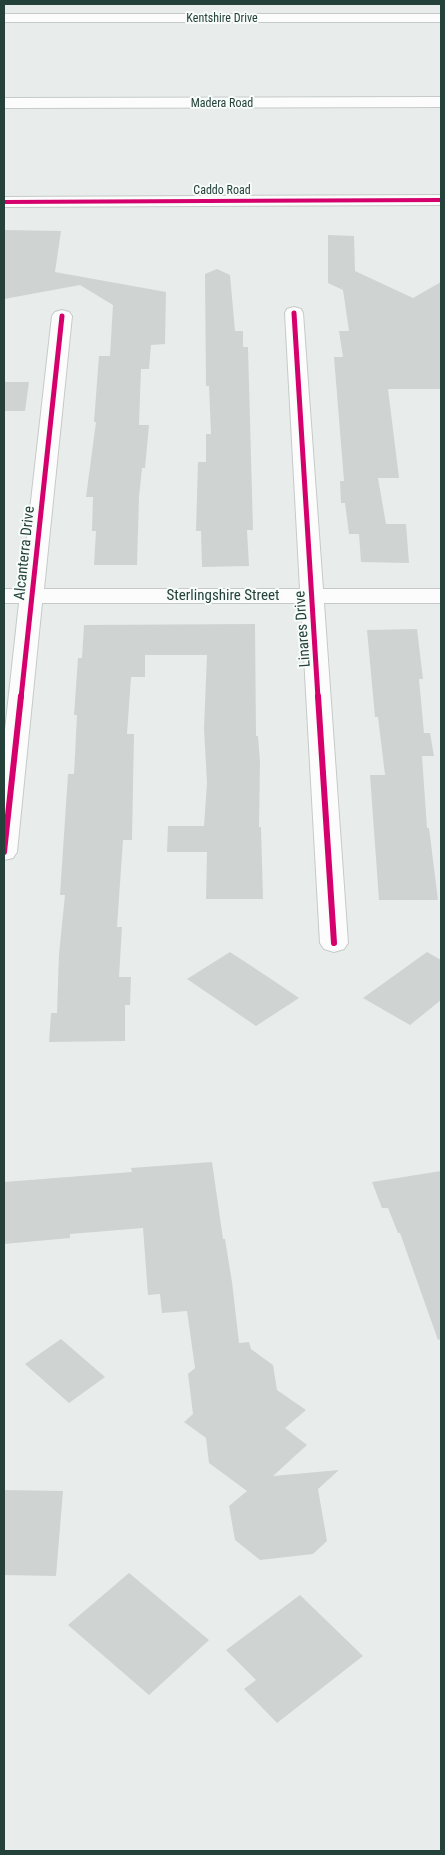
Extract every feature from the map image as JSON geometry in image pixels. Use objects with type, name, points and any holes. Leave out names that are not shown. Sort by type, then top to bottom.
[{"type":"street","name":"Kentshire Drive","points":[[4,18],[441,18]]},
{"type":"street","name":"Madera Road","points":[[4,103],[441,102]]},
{"type":"street","name":"Caddo Road","points":[[4,202],[441,200]]},
{"type":"street","name":"Linares Drive","points":[[294,313],[334,943]]},
{"type":"street","name":"Alcanterra Drive","points":[[4,852],[62,316]]},
{"type":"street","name":"Sterlingshire Street","points":[[4,596],[441,596]]},
{"type":"building","points":[[4,230],[61,231],[55,272],[166,292],[165,344],[151,345],[149,369],[141,369],[139,425],[149,425],[145,468],[142,468],[139,497],[137,565],[94,565],[96,531],[92,531],[93,497],[86,497],[96,422],[94,422],[99,356],[110,356],[113,305],[80,285],[4,299]]},
{"type":"building","points":[[328,235],[354,236],[355,271],[413,298],[441,282],[441,389],[388,389],[399,478],[378,478],[386,524],[406,524],[409,563],[361,562],[359,534],[349,534],[345,503],[341,503],[340,481],[344,481],[334,357],[343,357],[339,331],[349,331],[343,290],[328,283]]},
{"type":"building","points":[[217,269],[230,275],[235,331],[243,331],[243,347],[248,347],[253,530],[247,530],[249,566],[202,567],[201,531],[196,531],[198,462],[206,462],[206,434],[211,434],[209,386],[206,386],[205,274]]},
{"type":"building","points":[[4,382],[29,382],[25,411],[4,411]]},
{"type":"building","points":[[255,624],[256,736],[258,736],[260,762],[259,827],[261,827],[263,899],[206,899],[207,852],[167,852],[168,826],[204,826],[207,783],[204,728],[207,655],[145,655],[145,677],[131,677],[127,734],[134,734],[132,840],[123,840],[117,927],[122,927],[119,977],[131,977],[130,1005],[125,1005],[125,1041],[49,1042],[51,1013],[57,1013],[59,954],[65,895],[60,895],[68,774],[74,774],[77,715],[74,715],[78,658],[82,658],[84,625]]},
{"type":"building","points":[[417,629],[423,679],[419,679],[424,733],[430,733],[434,756],[422,756],[427,828],[429,828],[438,900],[379,900],[370,775],[385,775],[378,717],[375,717],[367,630]]},
{"type":"building","points":[[230,952],[299,998],[256,1026],[187,979]]},
{"type":"building","points":[[427,952],[441,960],[441,1000],[410,1025],[363,998]]},
{"type":"building","points":[[212,1162],[223,1239],[225,1239],[232,1282],[239,1343],[249,1342],[251,1349],[273,1365],[277,1390],[306,1410],[285,1428],[307,1445],[273,1476],[339,1470],[318,1489],[327,1541],[313,1554],[260,1560],[235,1540],[229,1506],[247,1491],[209,1463],[206,1438],[184,1422],[193,1414],[188,1374],[195,1368],[187,1311],[162,1313],[160,1294],[148,1295],[143,1228],[70,1234],[70,1238],[4,1244],[4,1182],[132,1172],[131,1168]]},
{"type":"building","points":[[441,1171],[441,1339],[438,1340],[400,1233],[398,1233],[388,1208],[382,1208],[372,1182]]},
{"type":"building","points":[[61,1339],[105,1377],[69,1403],[25,1364]]},
{"type":"building","points":[[4,1490],[63,1491],[56,1576],[4,1575]]},
{"type":"building","points":[[129,1573],[209,1640],[149,1695],[68,1625]]},
{"type":"building","points":[[300,1595],[363,1656],[277,1723],[244,1689],[256,1680],[226,1650]]},
{"type":"cycle path","points":[[4,202],[441,200]]},
{"type":"cycle path","points":[[294,313],[334,943]]},
{"type":"cycle path","points":[[4,852],[62,316]]}]
